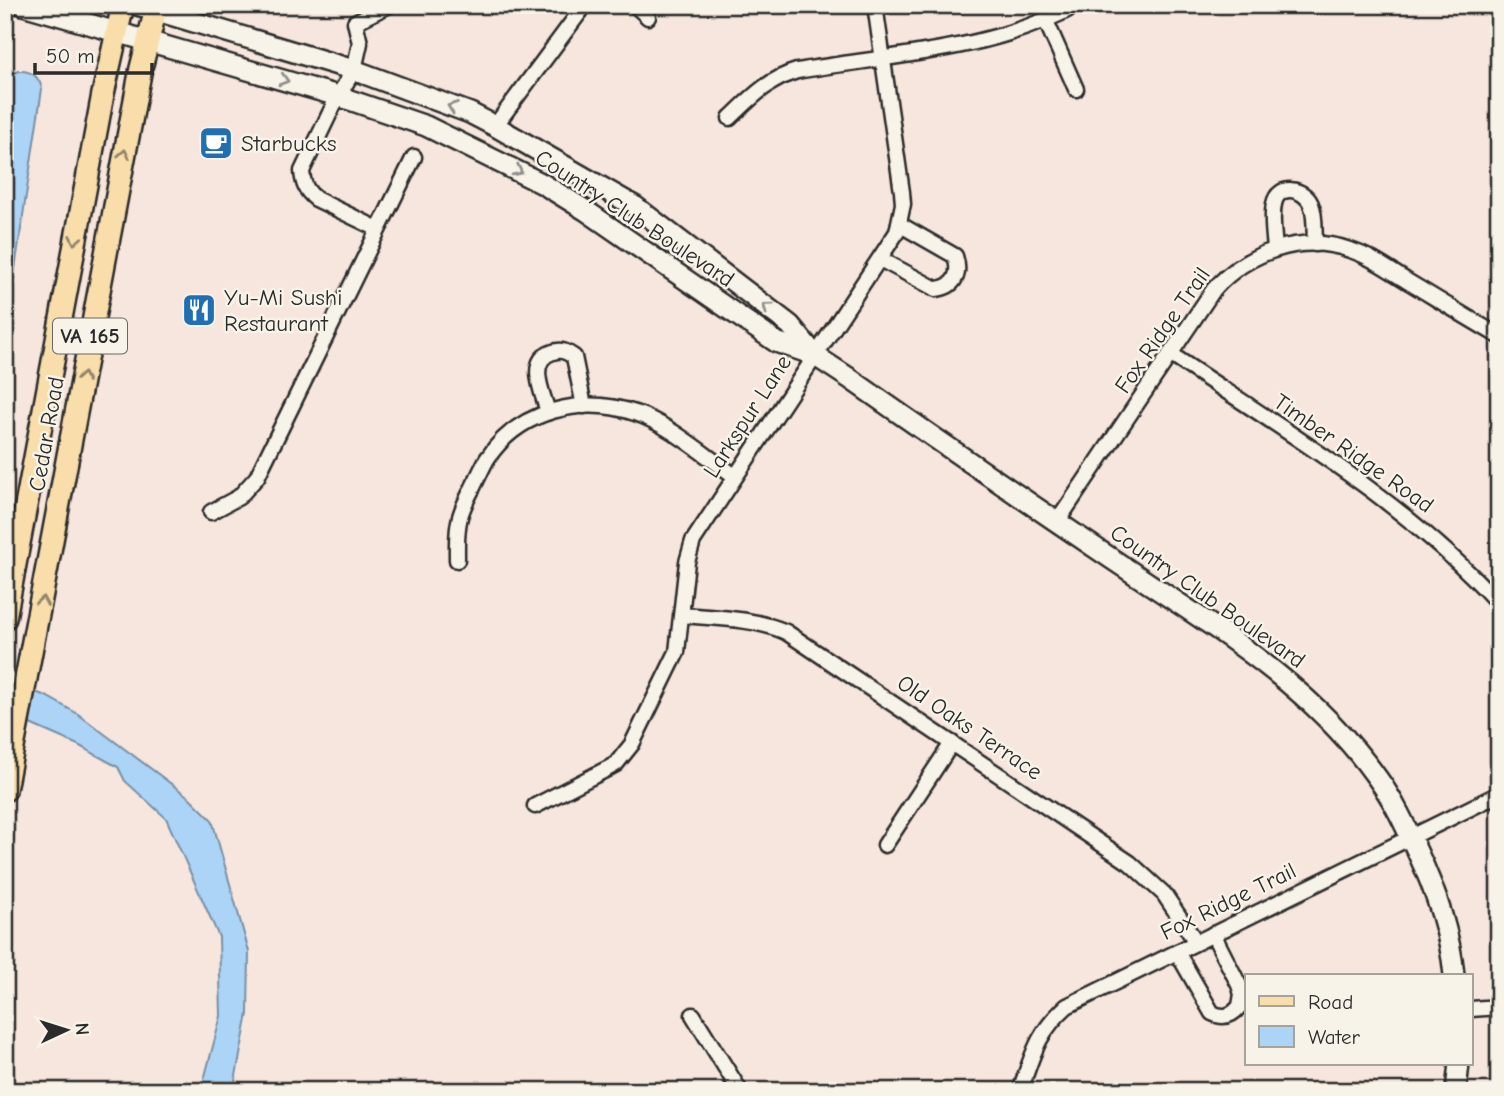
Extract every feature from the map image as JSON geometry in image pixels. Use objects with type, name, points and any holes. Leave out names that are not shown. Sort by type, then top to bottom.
[{"type":"main road","name":"Cedar Road","points":[[5,618],[123,5]]},
{"type":"main road","name":"Cedar Road","points":[[5,790],[30,668],[112,217],[148,41],[150,7]]},
{"type":"street","name":"Country Club Boulevard","points":[[23,5],[148,41],[346,83],[470,113],[636,207],[790,325],[814,355]]},
{"type":"street","points":[[378,229],[316,199],[307,192],[302,171],[346,83],[360,43],[355,22],[388,5]]},
{"type":"street","points":[[495,126],[584,5]]},
{"type":"street","points":[[635,5],[648,17]]},
{"type":"street","name":"Larkspur Lane","points":[[535,806],[607,769],[628,752],[677,652],[687,562],[692,541],[897,232],[902,192],[874,5]]},
{"type":"street","points":[[730,118],[782,75],[969,44],[1012,34],[1077,5]]},
{"type":"street","name":"Country Club Boulevard","points":[[150,7],[346,83],[543,184],[776,342],[814,355],[1230,639],[1300,691],[1363,758],[1391,800],[1438,902],[1454,974]]},
{"type":"street","points":[[1046,20],[1076,89]]},
{"type":"street","points":[[211,512],[239,497],[257,477],[414,157]]},
{"type":"street","points":[[1275,249],[1274,202],[1278,194],[1285,191],[1295,190],[1310,202],[1315,244]]},
{"type":"street","points":[[880,259],[936,289],[953,283],[957,275],[955,257],[899,224]]},
{"type":"street","name":"Fox Ridge Trail","points":[[1057,522],[1222,281],[1250,259],[1285,246],[1315,244],[1350,250],[1374,261],[1499,336]]},
{"type":"street","points":[[548,412],[537,366],[542,358],[557,351],[566,351],[574,357],[584,405]]},
{"type":"street","name":"Timber Ridge Road","points":[[1170,354],[1395,506],[1447,551],[1499,604]]},
{"type":"street","points":[[457,560],[460,516],[488,458],[509,435],[525,423],[560,408],[601,405],[638,414],[661,425],[735,476]]},
{"type":"street","name":"Old Oaks Terrace","points":[[682,615],[754,622],[771,625],[786,632],[1139,870],[1164,894],[1196,942]]},
{"type":"street","points":[[885,845],[952,743]]},
{"type":"street","name":"Fox Ridge Trail","points":[[1020,1091],[1038,1038],[1051,1020],[1068,1006],[1499,794]]},
{"type":"street","points":[[1177,951],[1212,1013],[1219,1017],[1228,1016],[1240,1006],[1242,994],[1213,934]]},
{"type":"street","points":[[1472,1009],[1499,1007]]},
{"type":"street","points":[[693,1015],[740,1091]]},
{"type":"street","points":[[1456,1091],[1459,1064]]},
{"type":"water","points":[[18,71],[34,75],[42,89],[5,335],[5,88],[10,76]]},
{"type":"water","points":[[5,681],[46,696],[78,714],[190,798],[212,820],[249,952],[248,1014],[233,1091],[201,1091],[221,1016],[219,937],[166,818],[125,781],[118,767],[78,745],[5,713]]},
{"type":"place","name":"Starbucks","points":[[216,143]]},
{"type":"place","name":"Yu-Mi Sushi Restaurant","points":[[199,310]]}]
